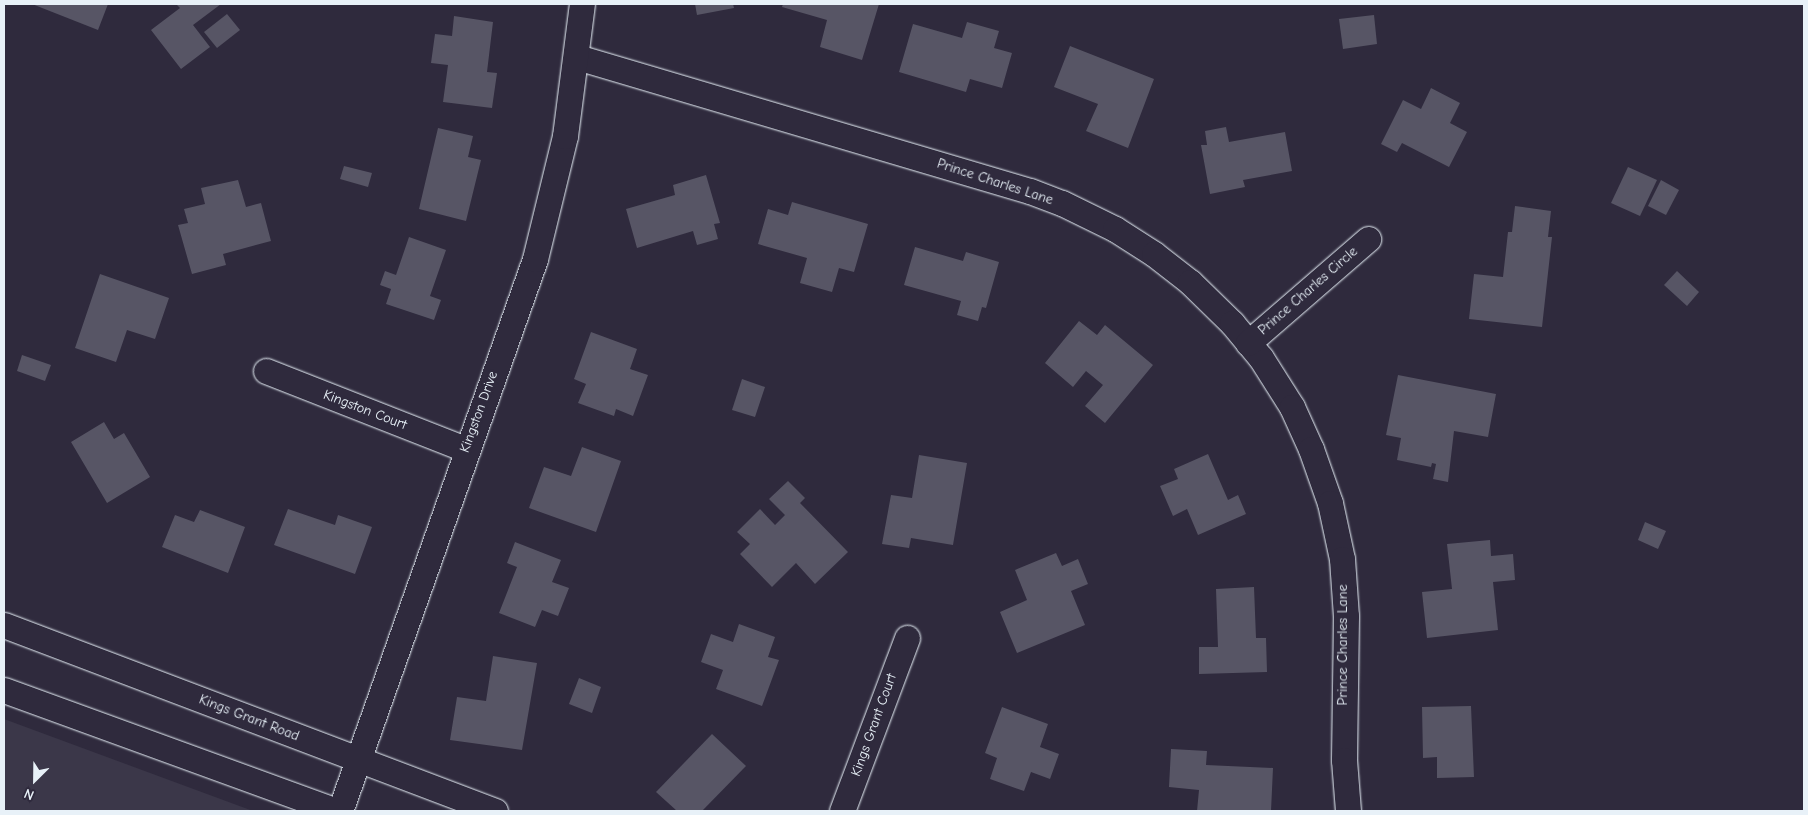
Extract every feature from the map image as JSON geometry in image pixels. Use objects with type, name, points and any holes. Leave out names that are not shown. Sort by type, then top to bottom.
[{"type":"street","name":"Kingston Drive","points":[[338,811],[545,224],[566,136],[582,4]]},
{"type":"street","name":"Prince Charles Lane","points":[[577,57],[1021,188],[1062,203],[1115,229],[1154,254],[1190,282],[1248,343],[1292,407],[1312,449],[1330,503],[1342,559],[1346,616],[1343,741],[1348,811]]},
{"type":"street","name":"Prince Charles Circle","points":[[1248,343],[1368,239]]},
{"type":"street","name":"Kingston Court","points":[[266,371],[465,449]]},
{"type":"street","name":"Kings Grant Road","points":[[4,625],[495,811]]},
{"type":"street","name":"Kings Grant Court","points":[[842,811],[907,638]]},
{"type":"street","points":[[4,690],[338,811]]},
{"type":"shaded area","points":[[4,719],[253,811],[4,811]]},
{"type":"building","points":[[32,4],[108,4],[98,30]]},
{"type":"building","points":[[176,4],[221,4],[193,25],[210,47],[181,69],[151,30],[180,8]]},
{"type":"building","points":[[695,4],[733,4],[734,8],[697,15]]},
{"type":"building","points":[[783,4],[879,4],[862,60],[820,47],[827,20],[782,7]]},
{"type":"building","points":[[227,14],[240,30],[217,48],[204,32]]},
{"type":"building","points":[[1374,15],[1377,44],[1343,49],[1339,19]]},
{"type":"building","points":[[454,16],[493,22],[487,72],[497,73],[492,108],[443,102],[448,65],[431,63],[435,34],[452,36]]},
{"type":"building","points":[[967,22],[999,31],[994,48],[1012,53],[1002,88],[970,79],[966,92],[899,72],[913,24],[962,38]]},
{"type":"building","points":[[1070,46],[1154,79],[1128,148],[1086,131],[1098,104],[1054,87]]},
{"type":"building","points":[[1431,88],[1460,103],[1450,123],[1467,132],[1449,167],[1402,143],[1397,152],[1381,144],[1403,100],[1421,109]]},
{"type":"building","points":[[1226,127],[1229,142],[1285,132],[1292,171],[1243,180],[1245,187],[1210,194],[1201,145],[1207,145],[1205,131]]},
{"type":"building","points":[[438,128],[473,136],[468,157],[481,160],[466,221],[419,209]]},
{"type":"building","points":[[344,166],[372,173],[368,187],[340,179]]},
{"type":"building","points":[[1628,167],[1657,180],[1640,216],[1611,203]]},
{"type":"building","points":[[706,175],[720,223],[714,224],[718,239],[697,245],[693,231],[637,248],[626,209],[675,195],[673,185]]},
{"type":"building","points":[[238,180],[246,207],[261,203],[271,241],[223,254],[226,265],[192,274],[178,225],[188,223],[184,209],[205,204],[201,188]]},
{"type":"building","points":[[1661,180],[1679,190],[1666,215],[1648,206]]},
{"type":"building","points":[[792,202],[868,224],[854,272],[839,268],[832,292],[800,283],[807,258],[758,244],[768,209],[788,215]]},
{"type":"building","points":[[1515,206],[1551,211],[1548,237],[1552,237],[1542,327],[1469,319],[1474,274],[1503,277],[1508,232],[1512,232]]},
{"type":"building","points":[[409,237],[446,250],[430,296],[441,300],[434,320],[386,304],[391,289],[380,285],[385,271],[396,275]]},
{"type":"building","points":[[915,247],[963,261],[966,252],[999,262],[986,308],[982,307],[978,321],[957,315],[961,301],[904,285]]},
{"type":"building","points":[[1677,271],[1699,292],[1687,306],[1664,285]]},
{"type":"building","points":[[100,274],[169,298],[155,339],[127,330],[116,362],[75,348]]},
{"type":"building","points":[[1079,321],[1097,335],[1105,325],[1153,365],[1105,423],[1085,406],[1103,385],[1086,371],[1073,387],[1045,363]]},
{"type":"building","points":[[591,332],[637,349],[630,369],[648,375],[633,416],[616,409],[614,416],[578,403],[586,384],[574,379]]},
{"type":"building","points":[[22,355],[51,365],[45,381],[17,371]]},
{"type":"building","points":[[1398,375],[1496,394],[1488,437],[1454,431],[1448,482],[1433,479],[1436,464],[1432,463],[1431,467],[1397,460],[1401,438],[1386,435]]},
{"type":"building","points":[[742,379],[765,387],[755,417],[732,410]]},
{"type":"building","points":[[104,422],[114,439],[124,433],[150,477],[107,503],[71,442]]},
{"type":"building","points":[[582,447],[621,461],[596,532],[529,508],[544,467],[571,476]]},
{"type":"building","points":[[1208,454],[1228,500],[1238,495],[1246,514],[1198,535],[1187,509],[1173,516],[1160,486],[1178,479],[1174,469]]},
{"type":"building","points":[[919,455],[967,463],[953,545],[911,538],[909,548],[882,544],[891,495],[912,498]]},
{"type":"building","points":[[788,481],[805,498],[800,503],[848,552],[815,584],[796,563],[772,587],[740,554],[750,544],[737,532],[760,509],[775,525],[785,515],[769,499]]},
{"type":"building","points":[[288,509],[335,525],[338,515],[372,527],[355,574],[274,545]]},
{"type":"building","points":[[200,510],[245,527],[228,573],[162,547],[175,515],[194,522]]},
{"type":"building","points":[[1645,522],[1666,531],[1658,549],[1638,540]]},
{"type":"building","points":[[1490,540],[1491,556],[1513,554],[1515,580],[1493,582],[1498,630],[1427,638],[1422,592],[1452,589],[1447,544]]},
{"type":"building","points":[[515,542],[561,560],[552,582],[569,588],[558,616],[542,610],[535,627],[499,613],[517,567],[507,563]]},
{"type":"building","points":[[1056,553],[1062,566],[1078,559],[1088,584],[1071,591],[1085,625],[1017,653],[1000,612],[1027,600],[1015,570]]},
{"type":"building","points":[[1254,587],[1256,638],[1266,638],[1267,672],[1199,674],[1199,647],[1218,647],[1216,589]]},
{"type":"building","points":[[739,624],[775,637],[768,657],[779,660],[762,706],[716,689],[723,670],[701,662],[711,634],[733,642]]},
{"type":"building","points":[[493,656],[537,663],[522,750],[450,740],[457,697],[486,701]]},
{"type":"building","points":[[579,678],[601,687],[592,713],[569,704]]},
{"type":"building","points":[[1471,706],[1474,777],[1437,778],[1437,757],[1423,758],[1422,707]]},
{"type":"building","points":[[1002,707],[1048,724],[1040,747],[1059,754],[1050,779],[1031,772],[1024,791],[990,779],[997,758],[985,753]]},
{"type":"building","points":[[712,734],[746,766],[702,811],[677,811],[656,792]]},
{"type":"building","points":[[1171,749],[1207,751],[1206,765],[1273,768],[1271,811],[1197,811],[1199,790],[1169,787]]}]
